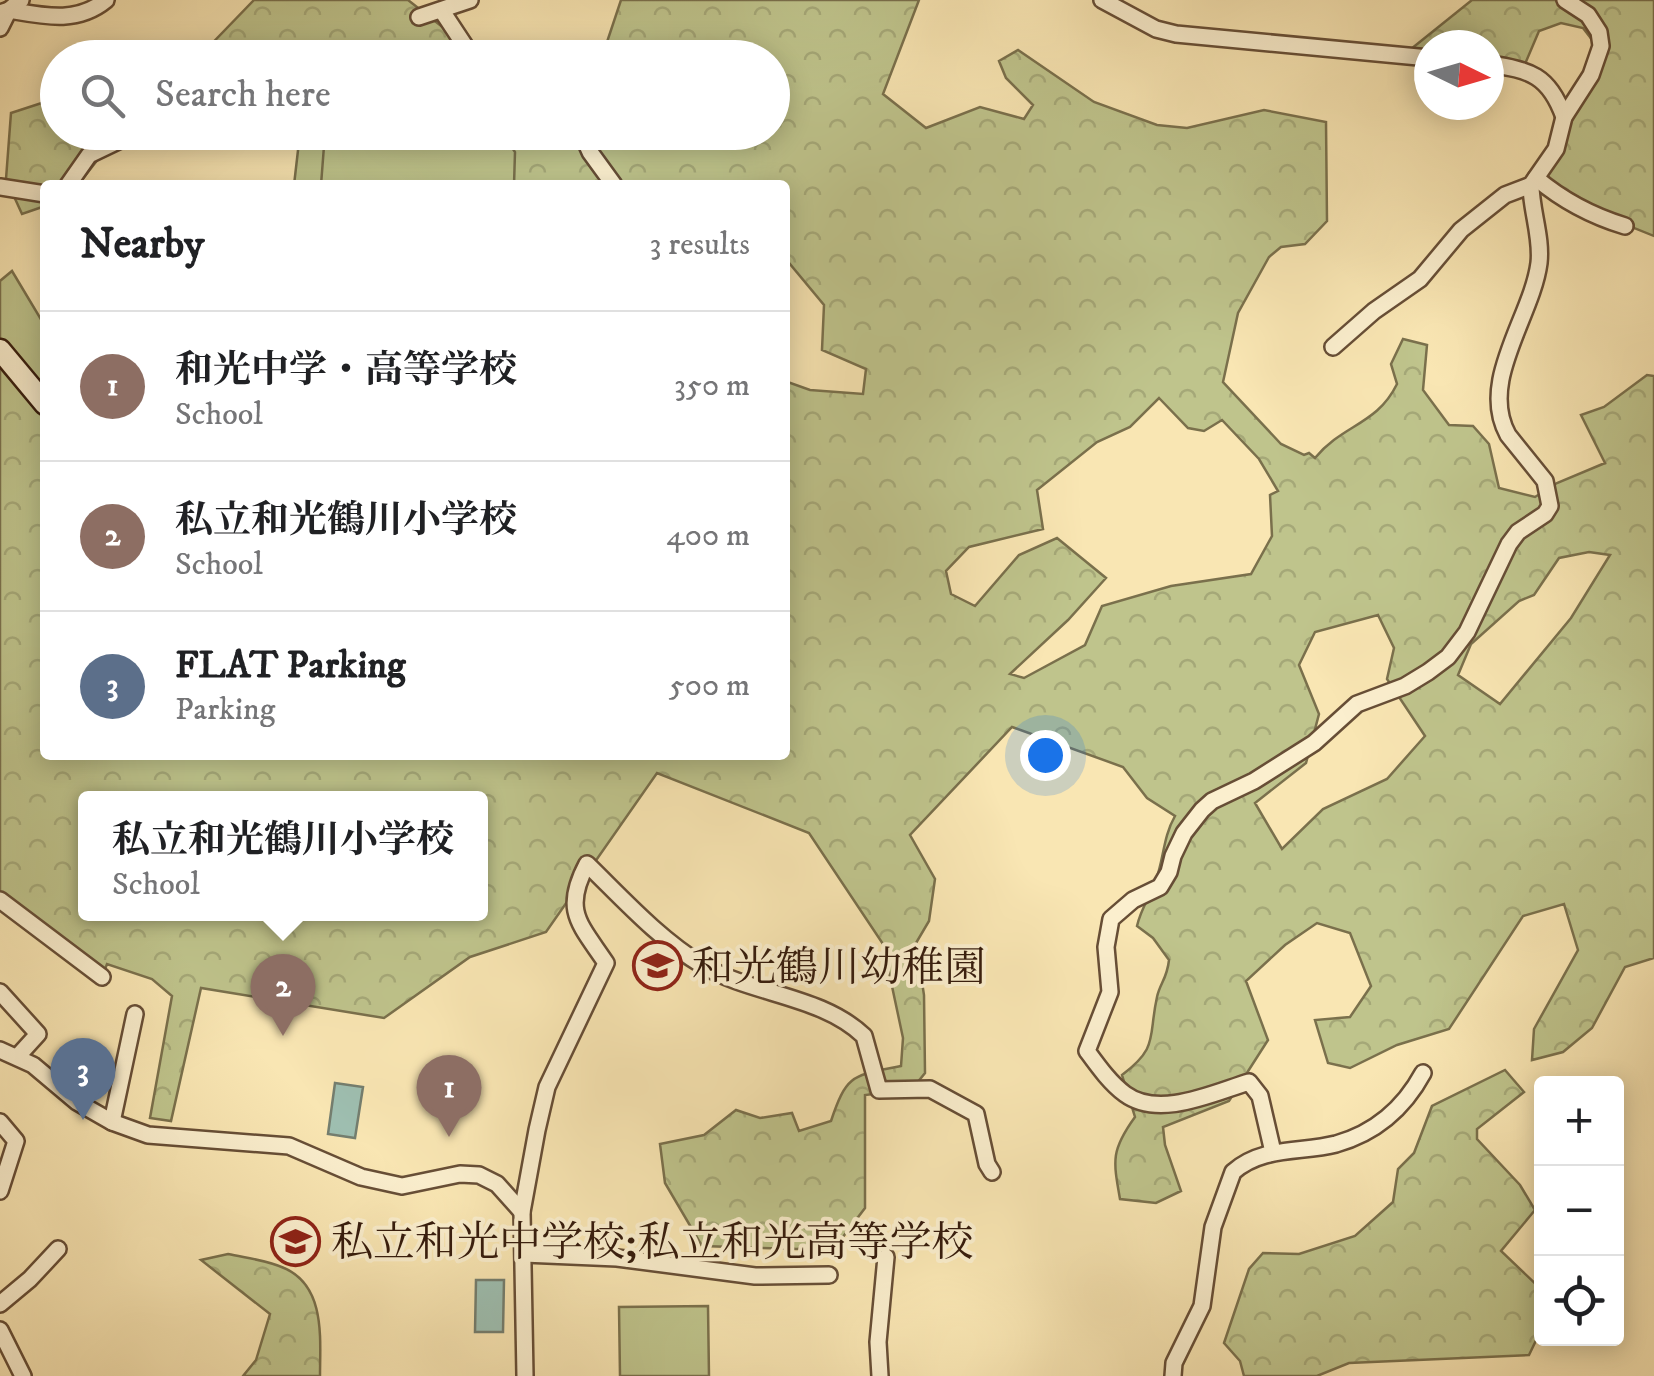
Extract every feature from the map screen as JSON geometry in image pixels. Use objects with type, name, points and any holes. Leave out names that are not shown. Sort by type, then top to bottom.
[{"type":"street","points":[[0,28],[10,8],[70,17],[88,12],[106,0]]},
{"type":"street","points":[[422,0],[457,40]]},
{"type":"street","points":[[433,13],[470,0]]},
{"type":"street","points":[[1102,0],[1176,34],[1414,57]]},
{"type":"street","points":[[1333,347],[1374,311],[1420,279],[1461,230],[1505,195],[1534,181],[1556,149],[1564,116],[1598,61],[1601,46],[1599,32],[1588,15],[1565,0]]},
{"type":"street","points":[[1504,66],[1520,69],[1549,86],[1564,116]]},
{"type":"street","points":[[72,180],[89,155],[99,150]]},
{"type":"street","points":[[589,150],[610,180]]},
{"type":"street","points":[[1534,181],[1602,219],[1625,226]]},
{"type":"street","points":[[1273,1152],[1260,1096],[1249,1082],[1187,1102],[1139,1102],[1114,1085],[1087,1051],[1110,992],[1106,961],[1108,927],[1115,914],[1164,882],[1184,833],[1212,800],[1254,781],[1314,743],[1356,704],[1416,680],[1448,657],[1477,614],[1509,544],[1518,532],[1546,514],[1550,506],[1549,489],[1502,426],[1499,400],[1506,365],[1540,262],[1534,181]]},
{"type":"street","points":[[0,186],[40,193]]},
{"type":"street","points":[[0,350],[40,398]]},
{"type":"street","points":[[525,1376],[522,1212],[547,1087],[606,963],[574,916],[573,897],[587,864],[665,938],[704,967],[830,1014],[857,1030],[864,1036],[879,1090],[930,1089],[976,1114],[992,1172]]},
{"type":"street","points":[[0,900],[102,977]]},
{"type":"street","points":[[0,992],[38,1034],[18,1056]]},
{"type":"street","points":[[112,1122],[135,1014]]},
{"type":"street","points":[[0,1050],[34,1065],[78,1102],[112,1122],[148,1135],[289,1146],[361,1178],[402,1186],[460,1174],[479,1176],[497,1184],[522,1212]]},
{"type":"street","points":[[1173,1376],[1174,1363],[1202,1306],[1213,1227],[1229,1179],[1237,1168],[1273,1152],[1337,1144],[1379,1124],[1411,1096],[1423,1073]]},
{"type":"street","points":[[0,1122],[16,1141],[0,1191]]},
{"type":"street","points":[[0,1304],[30,1280],[58,1249]]},
{"type":"street","points":[[524,1254],[618,1258],[755,1276],[829,1275]]},
{"type":"street","points":[[880,1376],[878,1342],[886,1258]]},
{"type":"street","points":[[866,1277],[886,1282]]},
{"type":"street","points":[[0,1330],[23,1376]]},
{"type":"green space","points":[[254,0],[408,0],[457,40],[215,40]]},
{"type":"green space","points":[[621,0],[919,0],[883,94],[926,128],[980,107],[1024,119],[1033,105],[1006,78],[999,61],[1018,50],[1094,102],[1157,125],[1187,128],[1264,110],[1326,122],[1327,221],[1305,244],[1281,247],[1269,257],[1238,313],[1223,382],[1281,444],[1315,458],[1380,408],[1397,384],[1391,364],[1403,339],[1427,345],[1423,390],[1449,425],[1473,426],[1489,444],[1499,488],[1535,497],[1605,463],[1581,415],[1604,407],[1647,375],[1654,376],[1654,958],[1625,967],[1592,1028],[1563,1052],[1532,1060],[1534,1029],[1578,950],[1564,904],[1523,916],[1449,1029],[1397,1045],[1350,1068],[1328,1063],[1315,1020],[1350,1017],[1371,986],[1350,933],[1317,923],[1285,945],[1246,981],[1268,1040],[1229,1101],[1163,1127],[1181,1191],[1156,1203],[1120,1199],[1116,1156],[1135,1117],[1122,1075],[1147,1049],[1169,960],[1153,938],[1137,926],[1175,816],[1147,798],[1123,767],[1012,727],[910,835],[935,879],[929,921],[916,943],[924,995],[925,1073],[912,1089],[865,1095],[865,1208],[839,1242],[797,1249],[702,1246],[665,1183],[660,1144],[704,1135],[736,1110],[760,1118],[792,1113],[799,1131],[831,1121],[842,1094],[854,1079],[901,1066],[903,1038],[883,944],[809,833],[657,773],[546,932],[470,957],[384,1018],[201,988],[171,1121],[150,1118],[172,996],[152,979],[107,964],[102,977],[0,905],[0,366],[40,414],[40,760],[790,760],[790,383],[810,390],[863,394],[866,369],[822,350],[824,305],[790,264],[790,180],[514,180],[515,152],[790,150],[790,40],[608,40]],"holes":[[[1159,398],[1188,428],[1204,431],[1222,420],[1259,459],[1278,491],[1270,495],[1272,536],[1251,574],[1171,586],[1102,606],[1085,645],[1024,678],[1010,674],[1106,578],[1057,538],[1019,555],[975,606],[951,594],[946,571],[969,547],[1043,529],[1037,490],[1097,442],[1130,427]],[[1589,552],[1610,555],[1571,618],[1500,704],[1458,675],[1471,644],[1519,601],[1534,595],[1559,558]],[[1378,615],[1394,648],[1387,679],[1425,736],[1387,779],[1323,809],[1282,849],[1255,803],[1306,763],[1319,714],[1299,665],[1315,632]]]},
{"type":"green space","points":[[1472,0],[1654,0],[1654,236],[1609,218],[1540,177],[1596,45],[1583,28],[1561,23],[1539,31],[1525,64],[1504,63],[1504,30],[1435,30]]},
{"type":"green space","points":[[40,104],[40,150],[115,150],[102,154],[82,180],[40,180],[40,208],[22,214],[6,179],[11,113]]},
{"type":"green space","points":[[298,150],[324,150],[321,180],[295,180]]},
{"type":"green space","points":[[306,150],[571,150],[573,180],[303,180]]},
{"type":"green space","points":[[12,271],[40,318],[40,408],[0,360],[0,281]]},
{"type":"green space","points":[[1505,1070],[1524,1092],[1477,1129],[1477,1139],[1520,1185],[1534,1208],[1501,1251],[1534,1282],[1534,1345],[1529,1355],[1349,1363],[1317,1376],[1244,1376],[1240,1361],[1224,1343],[1249,1269],[1263,1253],[1299,1254],[1355,1236],[1393,1202],[1398,1169],[1414,1153],[1432,1106]]},
{"type":"green space","points":[[228,1254],[284,1268],[307,1287],[318,1315],[320,1376],[243,1376],[256,1360],[270,1314],[201,1260]]},
{"type":"green space","points":[[708,1306],[709,1376],[620,1376],[619,1307]]},
{"type":"shaded area","points":[[335,1083],[363,1087],[355,1138],[328,1134]]},
{"type":"shaded area","points":[[476,1280],[504,1280],[503,1332],[475,1332]]},
{"type":"place","name":"和光鶴川幼稚園","points":[[657,966]]},
{"type":"place","name":"私立和光鶴川小学校","points":[[283,1036]]},
{"type":"place","name":"FLAT Parking","points":[[83,1120]]},
{"type":"place","name":"和光中学・高等学校","points":[[449,1137]]},
{"type":"place","name":"私立和光中学校;私立和光高等学校","points":[[296,1241]]}]
